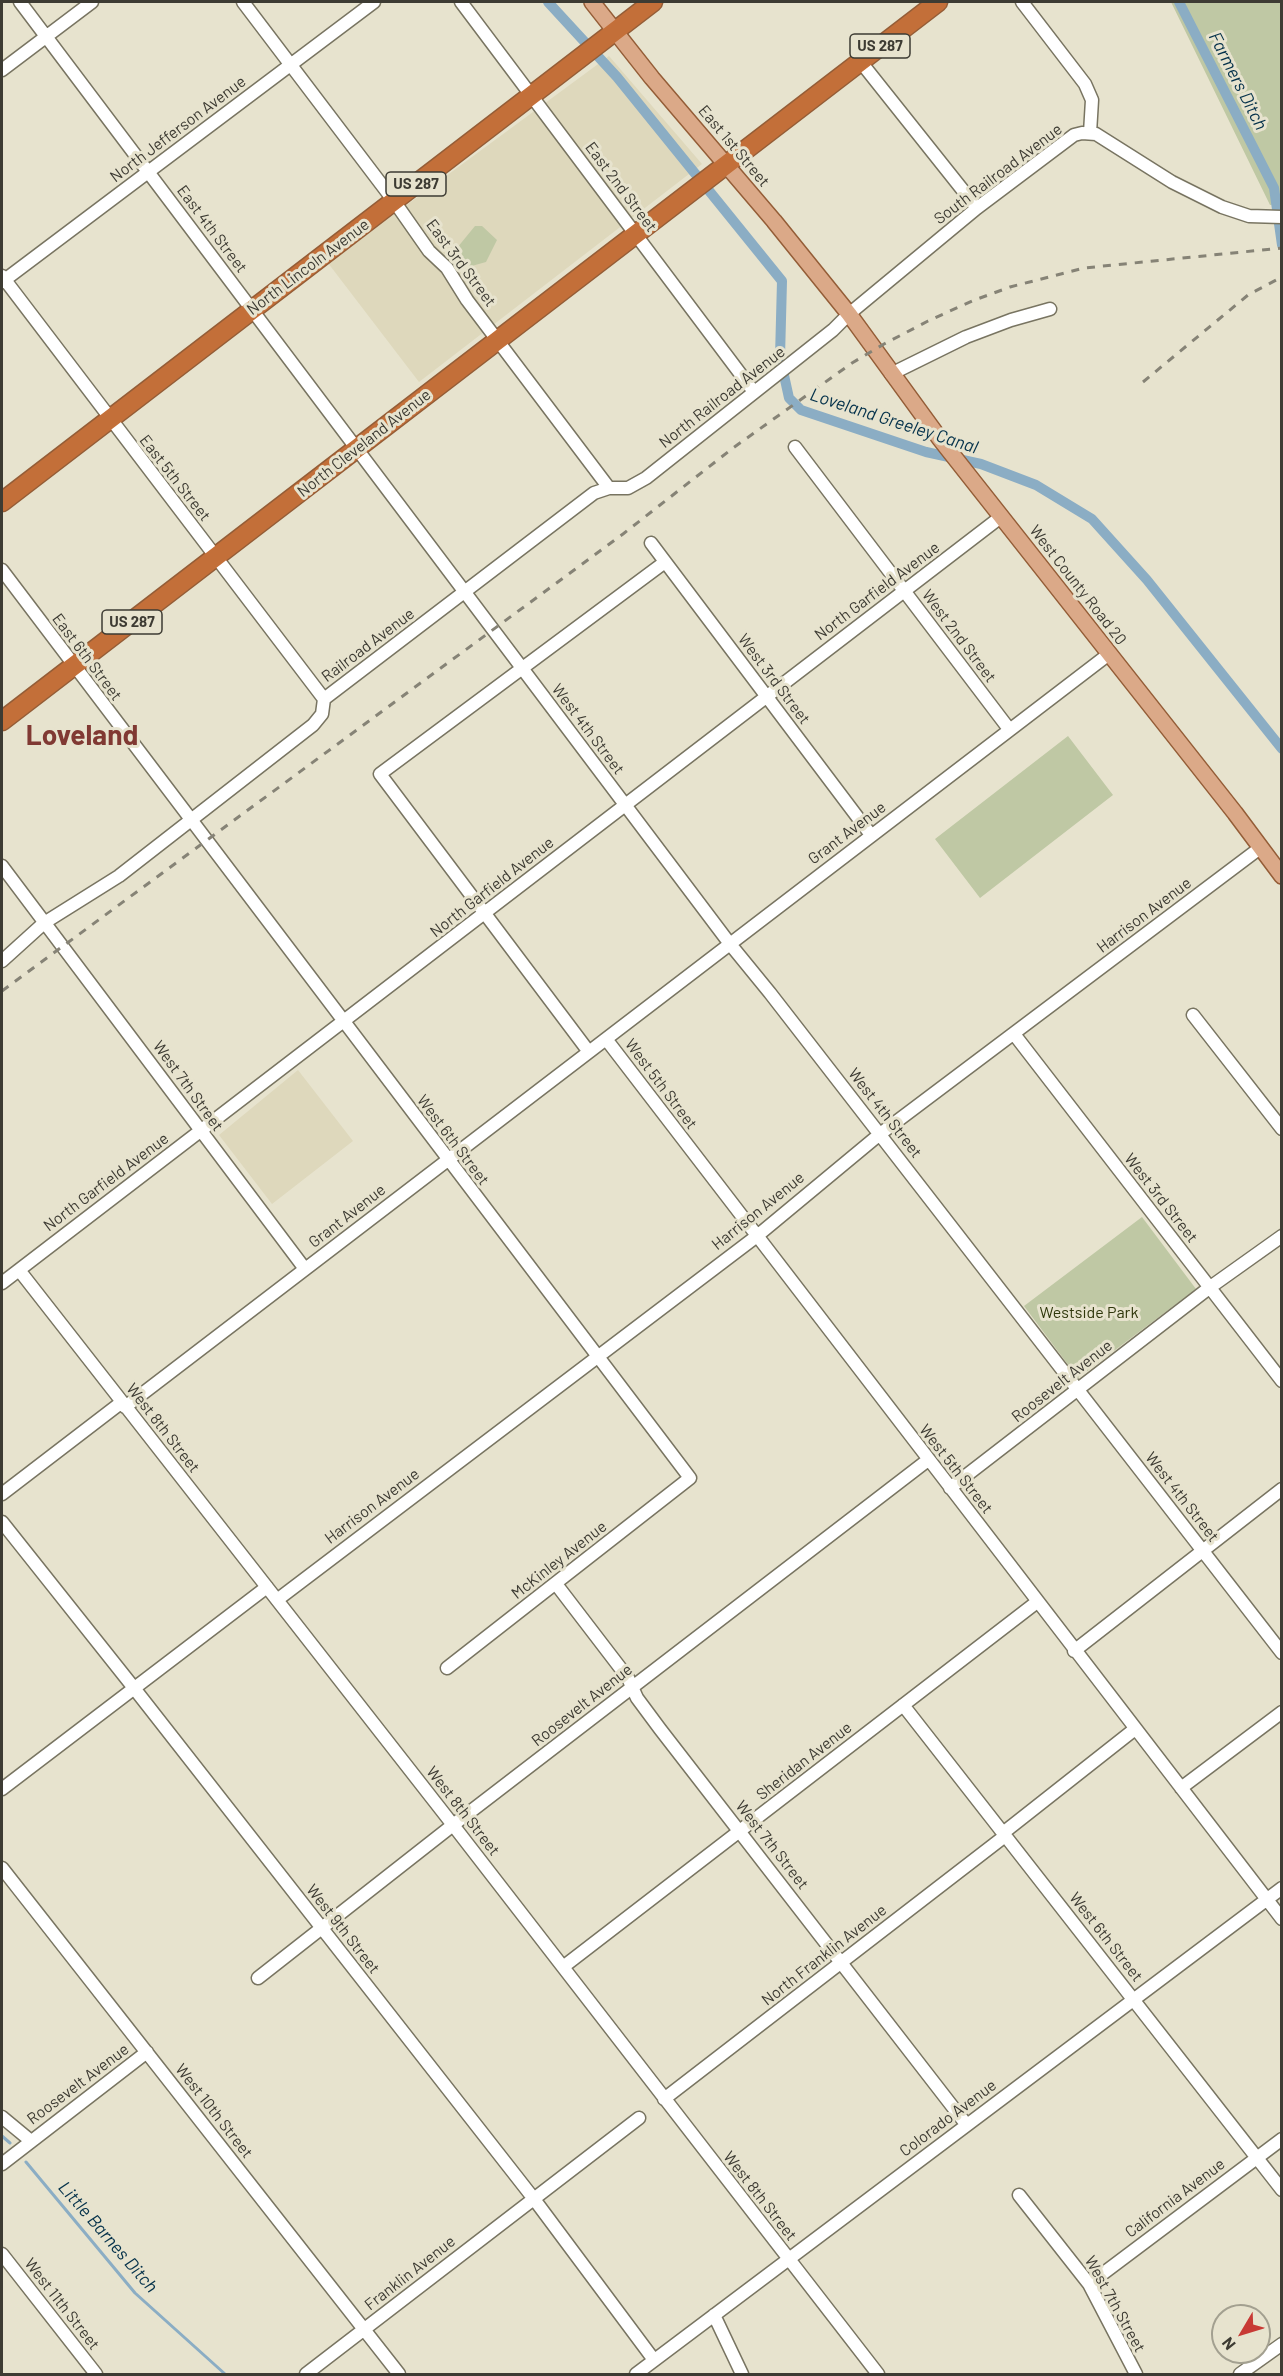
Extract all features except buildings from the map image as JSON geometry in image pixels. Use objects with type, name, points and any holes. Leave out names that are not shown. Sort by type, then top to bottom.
[{"type":"highway","name":"US 287","points":[[614,32],[654,2]]},
{"type":"highway","name":"US 287","points":[[727,165],[938,2]]},
{"type":"highway","name":"North Lincoln Avenue","points":[[2,502],[614,32]]},
{"type":"highway","name":"North Cleveland Avenue","points":[[2,721],[635,233],[727,165]]},
{"type":"main road","name":"East 1st Street","points":[[592,2],[614,32],[849,314]]},
{"type":"main road","name":"West County Road 20","points":[[849,314],[940,439],[1235,813],[1281,876]]},
{"type":"street","name":"East 4th Street","points":[[20,2],[464,592]]},
{"type":"street","points":[[2,70],[92,2]]},
{"type":"street","name":"East 3rd Street","points":[[243,2],[394,201],[429,251],[447,268],[467,300],[609,488]]},
{"type":"street","points":[[351,2],[360,12]]},
{"type":"street","name":"North Jefferson Avenue","points":[[2,279],[149,172],[374,2]]},
{"type":"street","name":"East 2nd Street","points":[[461,2],[754,392]]},
{"type":"street","points":[[1022,2],[1085,84],[1092,100],[1090,133]]},
{"type":"street","points":[[860,61],[977,208]]},
{"type":"street","name":"South Railroad Avenue","points":[[849,314],[977,208],[1060,143],[1074,135],[1096,134],[1172,182],[1214,204],[1248,216],[1277,217]]},
{"type":"street","name":"East 5th Street","points":[[2,279],[324,699]]},
{"type":"street","points":[[891,374],[966,337],[1011,320],[1050,309]]},
{"type":"street","name":"North Railroad Avenue","points":[[609,488],[628,488],[646,477],[833,330],[849,314]]},
{"type":"street","name":"West 2nd Street","points":[[795,447],[1009,729]]},
{"type":"street","name":"Railroad Avenue","points":[[44,923],[119,876],[313,725],[322,714],[324,699],[594,493],[609,488]]},
{"type":"street","name":"North Garfield Avenue","points":[[2,1283],[1002,516]]},
{"type":"street","name":"West 3rd Street","points":[[651,543],[871,835]]},
{"type":"street","points":[[589,1052],[380,774],[523,670],[664,562]]},
{"type":"street","name":"East 6th Street","points":[[2,570],[190,821]]},
{"type":"street","name":"West 4th Street","points":[[464,592],[730,944],[1079,1390],[1281,1653]]},
{"type":"street","name":"Grant Avenue","points":[[2,1494],[305,1269],[1109,654]]},
{"type":"street","name":"West 6th Street","points":[[190,821],[690,1478]]},
{"type":"street","name":"Harrison Avenue","points":[[277,1600],[757,1236],[880,1134],[1260,848]]},
{"type":"street","name":"West 7th Street","points":[[2,866],[305,1269]]},
{"type":"street","points":[[2,961],[44,923]]},
{"type":"street","points":[[1193,1015],[1281,1129]]},
{"type":"street","name":"West 3rd Street","points":[[1014,1034],[1281,1381]]},
{"type":"street","name":"West 5th Street","points":[[606,1039],[1281,1919]]},
{"type":"street","name":"Roosevelt Avenue","points":[[950,1488],[1209,1288],[1281,1236]]},
{"type":"street","name":"West 8th Street","points":[[19,1270],[878,2374]]},
{"type":"street","name":"Roosevelt Avenue","points":[[258,1978],[928,1460]]},
{"type":"street","name":"McKinley Avenue","points":[[447,1668],[690,1478]]},
{"type":"street","points":[[1074,1651],[1281,1489]]},
{"type":"street","name":"West 9th Street","points":[[2,1522],[534,2199],[654,2360]]},
{"type":"street","name":"West 7th Street","points":[[556,1584],[628,1678],[637,1698],[966,2124]]},
{"type":"street","points":[[2,1789],[267,1587]]},
{"type":"street","name":"Sheridan Avenue","points":[[563,1967],[1037,1602]]},
{"type":"street","name":"West 6th Street","points":[[903,1705],[1134,1998],[1281,2190]]},
{"type":"street","points":[[1181,1788],[1281,1712]]},
{"type":"street","name":"North Franklin Avenue","points":[[664,2099],[841,1963],[1135,1729]]},
{"type":"street","name":"West 10th Street","points":[[2,1868],[399,2374]]},
{"type":"street","name":"Colorado Avenue","points":[[636,2374],[1281,1888]]},
{"type":"street","name":"Roosevelt Avenue","points":[[2,2164],[147,2052]]},
{"type":"street","points":[[2,2117],[31,2141]]},
{"type":"street","points":[[534,2199],[639,2118]]},
{"type":"street","name":"California Avenue","points":[[1089,2284],[1281,2139]]},
{"type":"street","name":"West 7th Street","points":[[1019,2195],[1089,2284],[1136,2374]]},
{"type":"street","name":"Franklin Avenue","points":[[306,2374],[534,2199]]},
{"type":"street","name":"West 11th Street","points":[[2,2254],[96,2374]]},
{"type":"street","points":[[714,2315],[742,2374]]},
{"type":"street","points":[[1240,2374],[1281,2344]]},
{"type":"shaded area","points":[[609,56],[702,164],[419,382],[328,263]]},
{"type":"shaded area","points":[[298,1070],[353,1141],[272,1204],[219,1135]]},
{"type":"green space","points":[[1171,2],[1281,2],[1281,204],[1270,205]]},
{"type":"green space","points":[[475,226],[482,226],[497,240],[486,262],[468,267],[457,248]]},
{"type":"green space","points":[[1068,736],[1113,795],[980,898],[935,839]]},
{"type":"green space","name":"Westside Park","points":[[1142,1217],[1196,1289],[1078,1378],[1024,1306]]},
{"type":"waterway","name":"Loveland Greeley Canal","points":[[548,2],[617,77],[782,281],[780,357],[789,398],[801,410],[926,452],[981,464],[1036,485],[1092,519],[1147,580],[1282,749]]},
{"type":"waterway","name":"Farmers Ditch","points":[[1179,2],[1274,188],[1282,245]]},
{"type":"waterway","name":"Little Barnes Ditch","points":[[2,2136],[10,2143]]},
{"type":"waterway","name":"Little Barnes Ditch","points":[[26,2162],[135,2293],[225,2374]]},
{"type":"railway","points":[[2,991],[623,534],[733,448],[852,363],[884,344],[972,301],[1010,287],[1084,268],[1282,248]]},
{"type":"railway","points":[[1143,382],[1248,295],[1282,277]]},
{"type":"district","name":"Loveland","points":[[82,736]]}]
